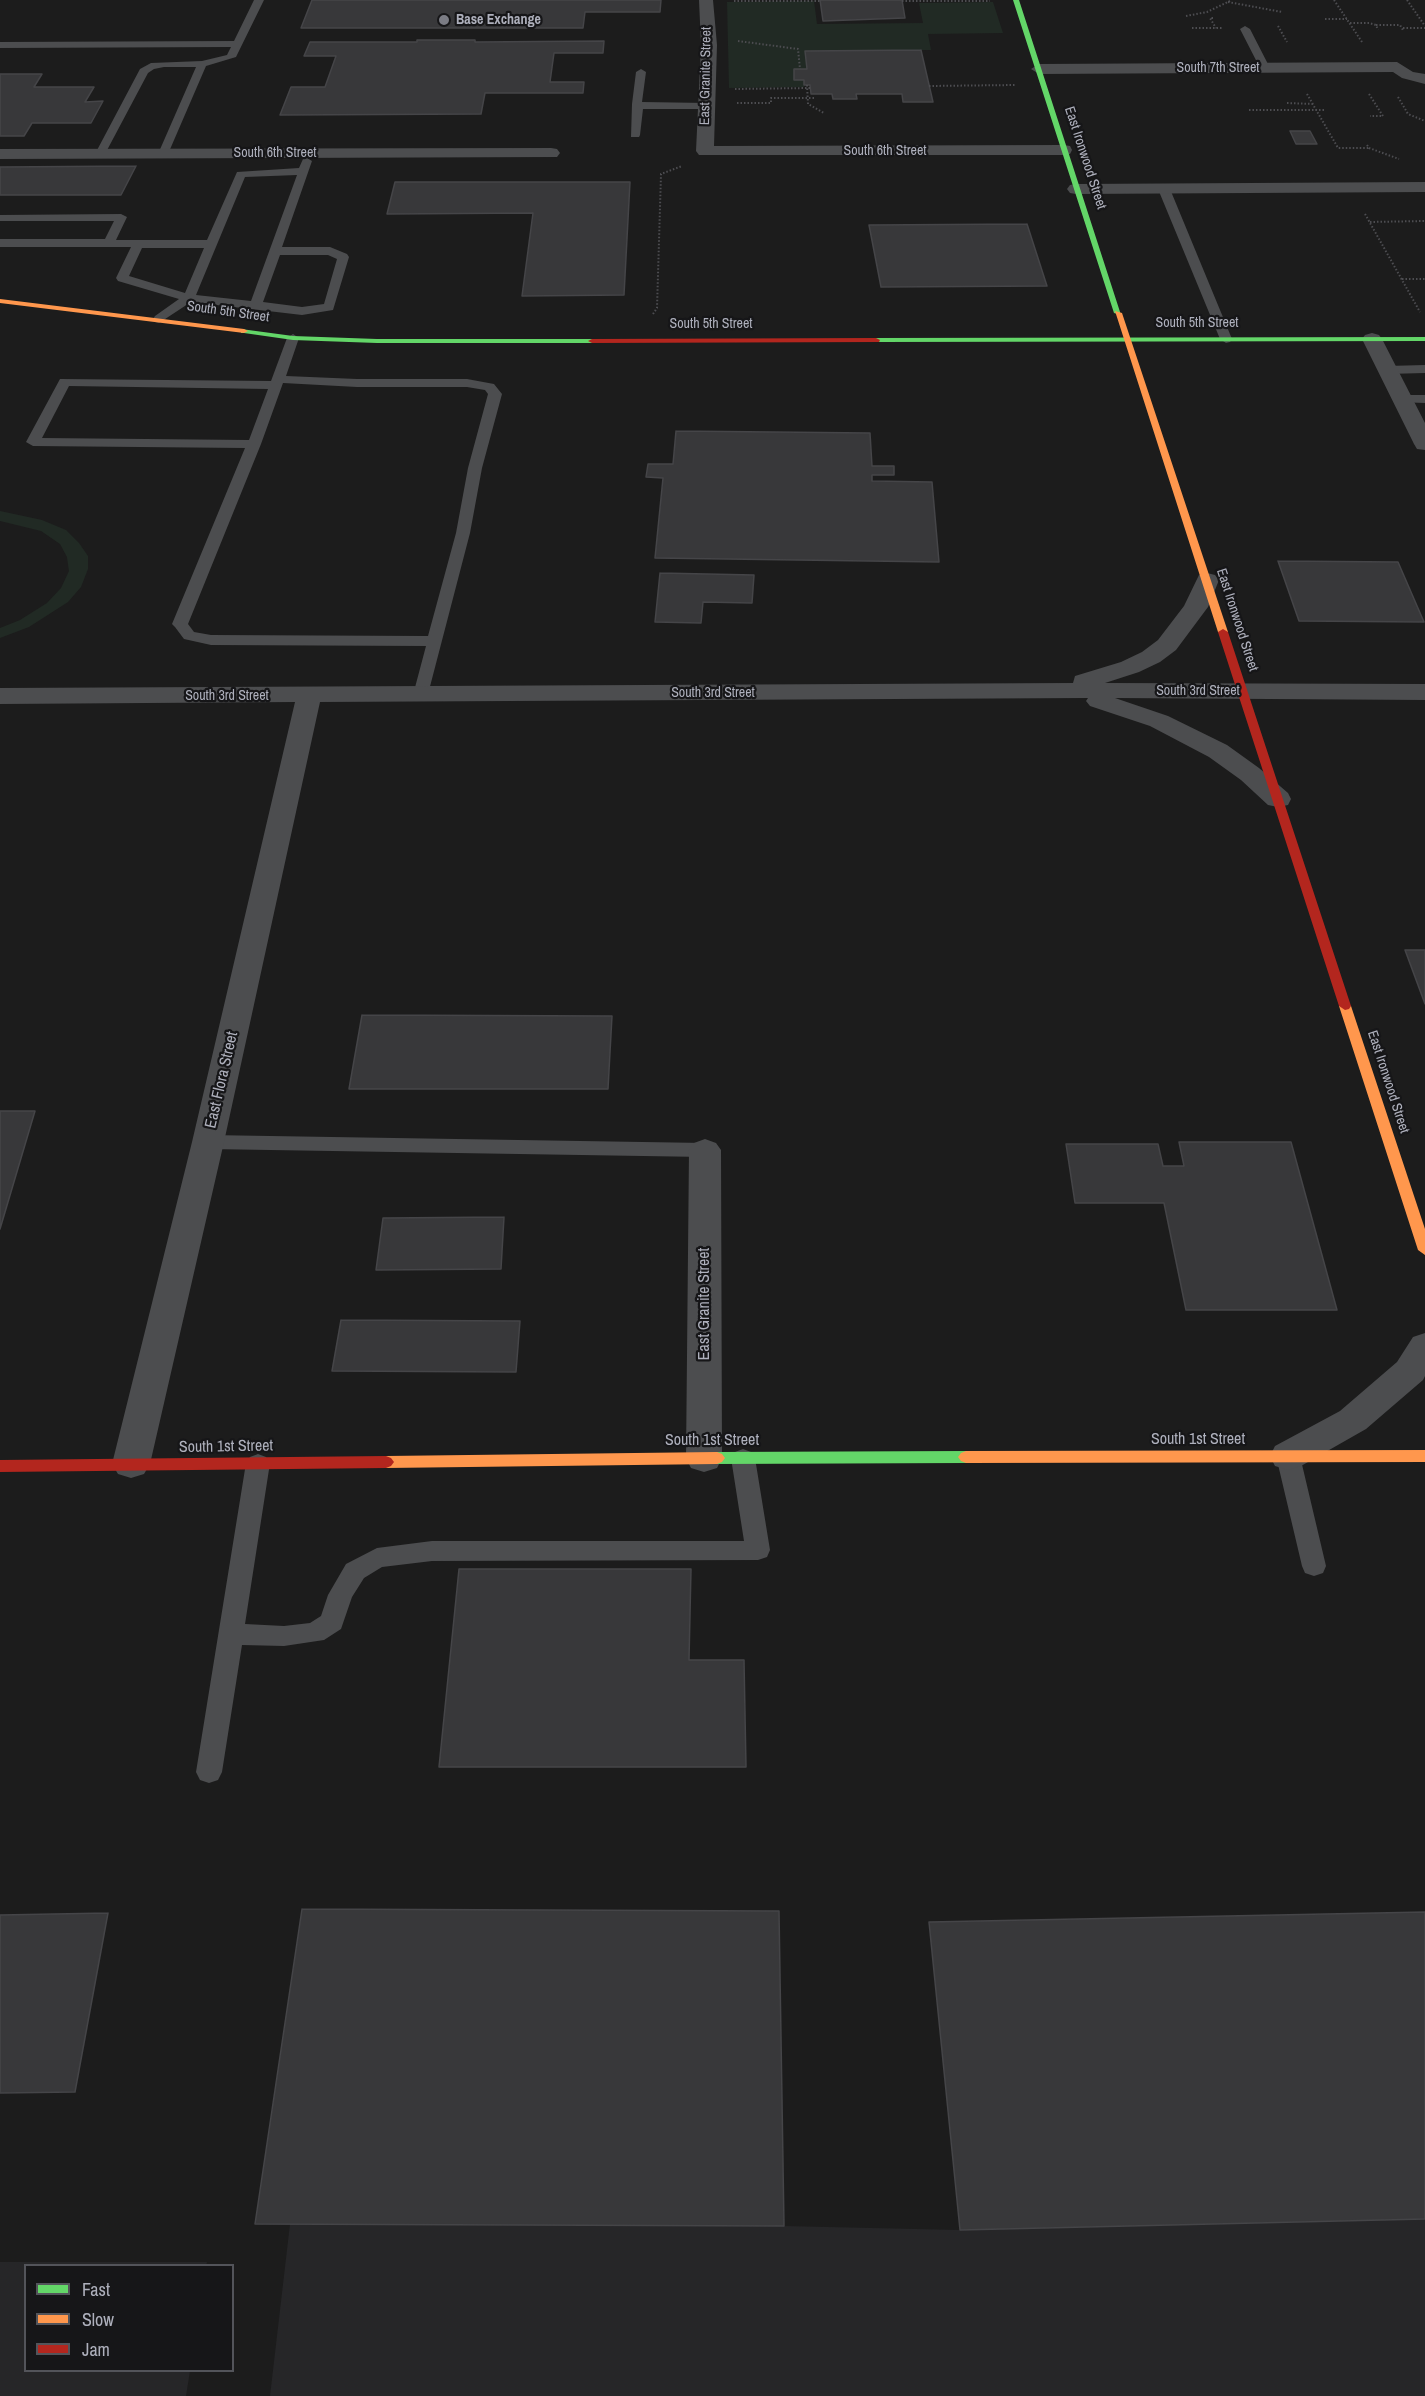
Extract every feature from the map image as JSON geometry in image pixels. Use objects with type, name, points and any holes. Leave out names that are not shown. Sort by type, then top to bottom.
[{"type":"street","name":"East Ironwood Street","points":[[1016,0],[1425,1250]]},
{"type":"street","name":"East Granite Street","points":[[705,151],[709,45],[706,1]]},
{"type":"street","points":[[1397,67],[1401,59],[1410,57]]},
{"type":"street","name":"South 7th Street","points":[[1039,69],[1397,67],[1408,75],[1425,79]]},
{"type":"street","name":"South 6th Street","points":[[705,151],[1064,150]]},
{"type":"street","name":"South 6th Street","points":[[0,154],[551,153]]},
{"type":"street","points":[[1077,189],[1290,189],[1425,186]]},
{"type":"street","name":"South 5th Street","points":[[0,301],[159,319],[293,338],[377,341],[1425,339]]},
{"type":"street","points":[[1372,339],[1425,444]]},
{"type":"street","points":[[1041,690],[1105,675],[1151,657],[1167,645],[1181,629],[1196,607],[1207,580]]},
{"type":"street","points":[[1041,690],[1096,700],[1159,721],[1218,751],[1250,774],[1278,799]]},
{"type":"street","name":"South 3rd Street","points":[[0,696],[1041,690],[1425,692]]},
{"type":"street","name":"East Flora Street","points":[[131,1464],[208,1142],[309,695]]},
{"type":"street","name":"East Granite Street","points":[[705,1150],[705,1458]]},
{"type":"street","points":[[1288,1456],[1353,1420],[1410,1371],[1425,1346]]},
{"type":"street","name":"South 1st Street","points":[[0,1466],[705,1458],[1425,1456]]},
{"type":"lane","points":[[100,154],[144,71],[151,66],[202,64],[231,57],[259,0]]},
{"type":"lane","points":[[1245,29],[1265,68]]},
{"type":"lane","points":[[0,45],[237,44]]},
{"type":"lane","points":[[163,154],[202,64]]},
{"type":"lane","points":[[641,72],[637,104],[642,106]]},
{"type":"lane","points":[[635,135],[636,108],[642,106],[706,106]]},
{"type":"lane","points":[[256,305],[310,153]]},
{"type":"lane","points":[[159,319],[189,298],[241,174],[304,171]]},
{"type":"lane","points":[[1164,189],[1226,339]]},
{"type":"lane","points":[[0,218],[121,217],[109,243]]},
{"type":"lane","points":[[0,243],[211,244]]},
{"type":"lane","points":[[138,244],[122,278],[189,298],[302,311],[329,307],[343,257],[330,251],[275,251]]},
{"type":"lane","points":[[293,338],[254,444],[180,624],[189,636],[211,640],[435,641]]},
{"type":"lane","points":[[1387,369],[1425,369]]},
{"type":"lane","points":[[254,444],[33,442],[65,382],[467,383],[489,387],[495,394],[475,468],[463,533],[421,695]]},
{"type":"lane","points":[[1402,399],[1425,399]]},
{"type":"lane","points":[[208,1142],[705,1150]]},
{"type":"lane","points":[[1288,1456],[1314,1566]]},
{"type":"lane","points":[[231,1634],[284,1636],[315,1633],[333,1622],[340,1595],[355,1571],[377,1558],[432,1551],[758,1550],[743,1458]]},
{"type":"lane","points":[[209,1772],[258,1463]]},
{"type":"path","points":[[1186,16],[1207,12],[1232,0]]},
{"type":"path","points":[[1334,0],[1362,41]]},
{"type":"path","points":[[1350,23],[1400,25],[1403,29],[1425,27],[1407,0]]},
{"type":"path","points":[[706,1],[820,1]]},
{"type":"path","points":[[902,2],[996,1]]},
{"type":"path","points":[[1213,18],[1210,18],[1216,28]]},
{"type":"path","points":[[1325,19],[1347,19]]},
{"type":"path","points":[[1376,25],[1378,30]]},
{"type":"path","points":[[736,41],[798,49],[800,69]]},
{"type":"path","points":[[929,86],[1022,86]]},
{"type":"path","points":[[707,89],[808,87],[808,104],[824,113]]},
{"type":"path","points":[[1304,88],[1338,148],[1369,148]]},
{"type":"path","points":[[1367,90],[1383,116],[1370,116]]},
{"type":"path","points":[[814,94],[814,107]]},
{"type":"path","points":[[732,106],[738,103],[771,103],[771,98],[814,98]]},
{"type":"path","points":[[1287,104],[1312,104]]},
{"type":"path","points":[[1249,110],[1325,110]]},
{"type":"path","points":[[652,318],[657,308],[661,174],[690,162]]},
{"type":"path","points":[[1355,188],[1358,194],[1356,200],[1425,320]]},
{"type":"path","points":[[1369,222],[1425,221]]},
{"type":"path","points":[[1420,222],[1422,226]]},
{"type":"path","points":[[1402,279],[1425,279]]},
{"type":"shaded area","points":[[814,1],[817,24],[923,23],[919,3],[993,2],[1003,33],[928,34],[931,50],[805,51],[807,69],[794,70],[794,80],[804,80],[804,87],[729,88],[727,2]]},
{"type":"shaded area","points":[[0,511],[42,520],[66,530],[88,556],[88,569],[81,587],[68,602],[29,627],[0,638],[0,628],[20,620],[47,603],[61,588],[69,571],[67,557],[60,544],[41,531],[0,521]]},
{"type":"shaded area","points":[[1425,2219],[1425,2396],[270,2396],[290,2224],[784,2226],[960,2230]]},
{"type":"shaded area","points":[[0,2262],[207,2262],[206,2264],[24,2264],[24,2372],[190,2372],[186,2396],[0,2396]]},
{"type":"building","name":"Base Exchange","points":[[312,0],[661,0],[660,12],[585,12],[583,28],[301,28]]},
{"type":"building","points":[[820,0],[902,0],[905,18],[823,21]]},
{"type":"building","points":[[417,40],[604,41],[603,53],[554,53],[550,82],[584,82],[583,93],[485,93],[481,114],[280,115],[291,87],[325,87],[336,56],[304,56],[310,42],[417,42]]},
{"type":"building","points":[[921,50],[933,102],[903,102],[902,94],[856,94],[857,99],[833,99],[832,94],[811,94],[810,85],[804,85],[804,80],[794,80],[794,69],[807,69],[805,51]]},
{"type":"building","points":[[0,74],[42,74],[34,87],[94,87],[85,102],[103,101],[91,123],[32,123],[24,136],[0,136]]},
{"type":"building","points":[[1290,131],[1310,131],[1317,144],[1296,144]]},
{"type":"building","points":[[136,166],[121,195],[0,195],[0,167]]},
{"type":"building","points":[[395,182],[630,182],[624,295],[522,296],[533,213],[387,214]]},
{"type":"building","points":[[1027,224],[1047,286],[881,287],[869,225]]},
{"type":"building","points":[[676,431],[870,433],[872,466],[894,466],[894,475],[872,475],[872,481],[932,482],[939,562],[655,558],[663,478],[646,477],[648,464],[673,464]]},
{"type":"building","points":[[1278,561],[1398,562],[1424,622],[1299,621]]},
{"type":"building","points":[[660,573],[754,575],[752,603],[703,602],[701,623],[655,622]]},
{"type":"building","points":[[1405,950],[1425,950],[1425,1004]]},
{"type":"building","points":[[362,1015],[612,1016],[608,1089],[349,1089]]},
{"type":"building","points":[[0,1111],[35,1111],[0,1229]]},
{"type":"building","points":[[1179,1142],[1291,1142],[1337,1310],[1186,1310],[1164,1203],[1075,1203],[1066,1144],[1158,1144],[1163,1166],[1184,1166]]},
{"type":"building","points":[[504,1217],[501,1269],[376,1270],[383,1218]]},
{"type":"building","points":[[341,1320],[520,1321],[516,1372],[332,1371]]},
{"type":"building","points":[[459,1569],[691,1569],[689,1660],[744,1660],[746,1767],[439,1767]]},
{"type":"building","points":[[302,1909],[779,1911],[784,2226],[255,2224]]},
{"type":"building","points":[[1425,1912],[1425,2219],[960,2230],[929,1922]]},
{"type":"building","points":[[108,1913],[75,2092],[0,2093],[0,1915]]},
{"type":"traffic: fast","points":[[1016,0],[1118,313]]},
{"type":"traffic: fast","points":[[244,331],[293,338],[377,341],[592,341]]},
{"type":"traffic: fast","points":[[876,340],[1425,339]]},
{"type":"traffic: fast","points":[[717,1458],[966,1457]]},
{"type":"traffic: slow","points":[[0,301],[244,331]]},
{"type":"traffic: slow","points":[[1118,313],[1223,632]]},
{"type":"traffic: slow","points":[[1345,1006],[1425,1250]]},
{"type":"traffic: slow","points":[[966,1457],[1425,1456]]},
{"type":"traffic: slow","points":[[386,1462],[717,1458]]},
{"type":"traffic: jam","points":[[592,341],[876,340]]},
{"type":"traffic: jam","points":[[1223,632],[1345,1006]]},
{"type":"traffic: jam","points":[[0,1466],[386,1462]]},
{"type":"place","name":"Base Exchange","points":[[444,20]]}]
